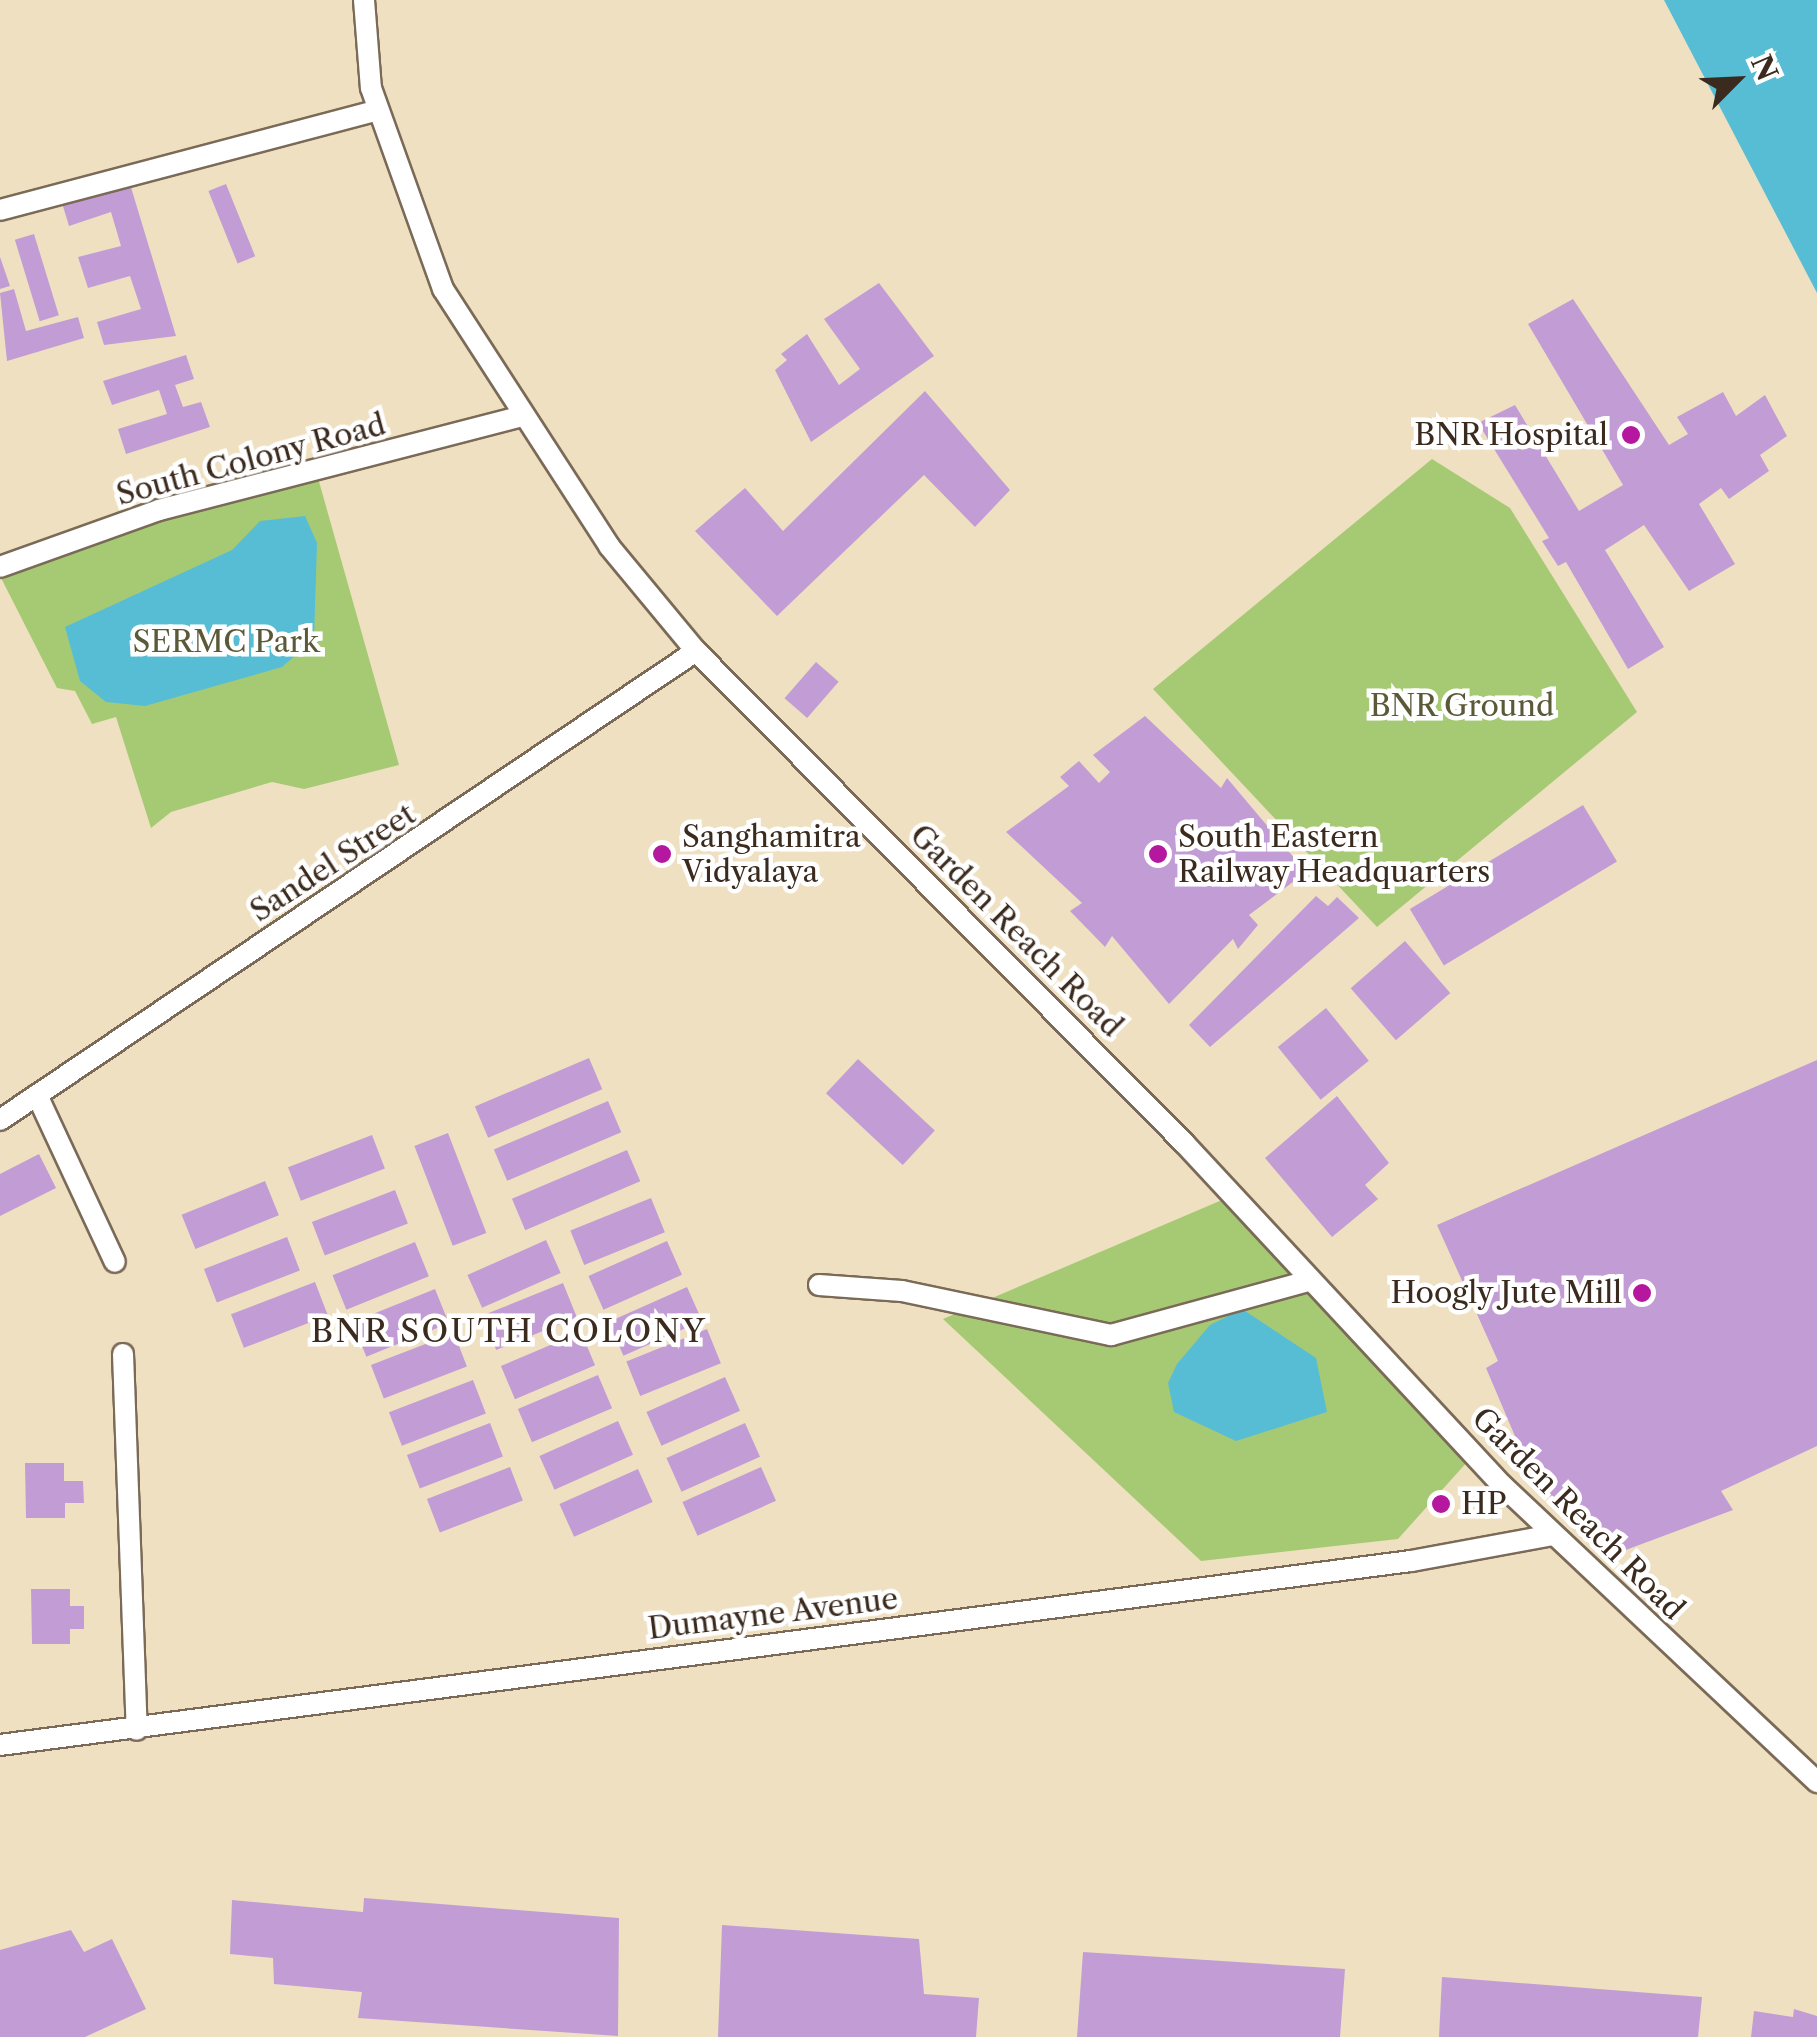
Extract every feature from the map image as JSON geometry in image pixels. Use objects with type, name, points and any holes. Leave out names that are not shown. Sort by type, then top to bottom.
[{"type":"street","name":"Garden Reach Road","points":[[364,0],[378,110],[443,289],[518,416],[696,650],[1552,1534],[1817,1782]]},
{"type":"street","points":[[0,210],[378,110]]},
{"type":"street","name":"South Colony Road","points":[[0,567],[159,510],[518,416]]},
{"type":"street","name":"Sandel Street","points":[[0,1120],[696,650]]},
{"type":"street","points":[[37,1095],[114,1262]]},
{"type":"street","points":[[819,1285],[902,1291],[1110,1334],[1309,1280]]},
{"type":"street","points":[[123,1354],[137,1730]]},
{"type":"street","name":"Dumayne Avenue","points":[[0,1745],[137,1730],[1552,1534]]},
{"type":"green space","name":"BNR Ground","points":[[1432,459],[1510,508],[1637,712],[1377,927],[1153,689]]},
{"type":"green space","name":"SERMC Park","points":[[318,478],[399,765],[304,789],[272,782],[171,812],[151,828],[116,717],[92,724],[75,691],[57,688],[0,576],[159,516]]},
{"type":"green space","points":[[1222,1200],[1468,1461],[1398,1539],[1201,1561],[943,1319]]},
{"type":"water","points":[[1664,0],[1817,0],[1817,293]]},
{"type":"water","points":[[305,516],[317,543],[314,639],[282,667],[145,706],[106,702],[80,681],[65,627],[232,550],[260,521]]},
{"type":"water","points":[[1242,1309],[1316,1358],[1327,1412],[1236,1441],[1174,1412],[1168,1383],[1177,1364],[1210,1325]]},
{"type":"building","points":[[130,184],[176,336],[104,345],[97,322],[141,309],[130,276],[88,288],[78,257],[121,246],[111,212],[69,226],[62,203]]},
{"type":"building","points":[[226,184],[255,256],[238,263],[208,191]]},
{"type":"building","points":[[34,234],[59,315],[40,321],[15,240]]},
{"type":"building","points":[[0,257],[10,286],[0,289]]},
{"type":"building","points":[[879,283],[934,356],[811,442],[775,370],[787,360],[781,354],[807,334],[839,385],[860,369],[824,319]]},
{"type":"building","points":[[14,289],[26,331],[78,317],[84,338],[7,361],[0,293]]},
{"type":"building","points":[[1573,299],[1669,445],[1688,434],[1677,417],[1723,392],[1736,416],[1765,395],[1787,436],[1760,455],[1769,471],[1729,499],[1721,488],[1699,504],[1735,564],[1689,591],[1644,525],[1605,550],[1664,647],[1628,669],[1566,562],[1558,566],[1542,541],[1549,538],[1478,423],[1515,405],[1579,511],[1623,485],[1528,324]]},
{"type":"building","points":[[186,355],[194,379],[175,385],[183,407],[201,402],[210,427],[126,454],[118,429],[167,414],[159,390],[112,405],[103,381]]},
{"type":"building","points":[[925,391],[1010,490],[975,527],[924,475],[777,616],[695,531],[745,488],[783,531]]},
{"type":"building","points":[[816,662],[839,682],[807,718],[785,698]]},
{"type":"building","name":"South Eastern Railway Headquarters","points":[[1145,716],[1221,788],[1227,778],[1306,872],[1249,915],[1258,925],[1238,949],[1233,939],[1169,1004],[1112,936],[1105,947],[1070,911],[1082,903],[1006,832],[1069,786],[1060,777],[1079,761],[1099,783],[1110,772],[1093,755]]},
{"type":"building","points":[[1583,805],[1617,862],[1444,966],[1410,909]]},
{"type":"building","points":[[1316,896],[1328,906],[1337,897],[1359,918],[1210,1047],[1189,1025]]},
{"type":"building","points":[[1405,941],[1450,993],[1396,1040],[1351,988]]},
{"type":"building","points":[[1326,1008],[1369,1061],[1321,1100],[1278,1047]]},
{"type":"building","points":[[589,1058],[602,1089],[488,1138],[475,1106]]},
{"type":"building","points":[[858,1059],[935,1131],[903,1165],[826,1093]]},
{"type":"building","name":"Hoogly Jute Mill","points":[[1817,1060],[1817,1446],[1721,1491],[1733,1510],[1615,1554],[1535,1483],[1486,1368],[1498,1361],[1437,1225]]},
{"type":"building","points":[[1337,1096],[1389,1163],[1365,1185],[1378,1199],[1332,1237],[1265,1158]]},
{"type":"building","points":[[608,1101],[621,1132],[507,1181],[494,1149]]},
{"type":"building","points":[[448,1133],[486,1233],[453,1246],[414,1146]]},
{"type":"building","points":[[372,1135],[385,1169],[301,1201],[288,1167]]},
{"type":"building","points":[[627,1150],[640,1181],[525,1230],[512,1199]]},
{"type":"building","points":[[39,1154],[56,1188],[0,1216],[0,1174]]},
{"type":"building","points":[[265,1181],[279,1215],[195,1249],[182,1215]]},
{"type":"building","points":[[395,1190],[408,1224],[325,1256],[312,1222]]},
{"type":"building","points":[[651,1198],[665,1232],[584,1265],[570,1231]]},
{"type":"building","points":[[287,1237],[300,1271],[217,1303],[204,1269]]},
{"type":"building","points":[[546,1240],[561,1273],[482,1308],[467,1275]]},
{"type":"building","points":[[667,1241],[682,1275],[603,1310],[588,1276]]},
{"type":"building","points":[[415,1242],[429,1276],[346,1310],[332,1275]]},
{"type":"building","points":[[315,1282],[328,1316],[244,1348],[231,1314]]},
{"type":"building","points":[[563,1283],[577,1317],[496,1350],[482,1316]]},
{"type":"building","points":[[687,1287],[702,1321],[623,1356],[608,1322]]},
{"type":"building","points":[[435,1289],[449,1323],[366,1357],[352,1322]]},
{"type":"building","points":[[707,1329],[721,1363],[640,1396],[626,1362]]},
{"type":"building","points":[[581,1332],[595,1365],[515,1399],[501,1366]]},
{"type":"building","points":[[454,1333],[467,1367],[384,1399],[371,1365]]},
{"type":"building","points":[[598,1375],[612,1408],[532,1442],[518,1409]]},
{"type":"building","points":[[725,1377],[740,1411],[661,1446],[646,1412]]},
{"type":"building","points":[[473,1380],[486,1414],[402,1446],[389,1412]]},
{"type":"building","points":[[618,1421],[633,1455],[554,1490],[539,1456]]},
{"type":"building","points":[[490,1423],[503,1457],[420,1489],[407,1455]]},
{"type":"building","points":[[745,1423],[760,1457],[681,1492],[666,1458]]},
{"type":"building","points":[[25,1463],[64,1463],[64,1481],[83,1481],[84,1503],[65,1503],[65,1518],[26,1518]]},
{"type":"building","points":[[510,1467],[523,1501],[440,1533],[427,1499]]},
{"type":"building","points":[[761,1467],[776,1501],[697,1536],[682,1502]]},
{"type":"building","points":[[638,1469],[653,1502],[574,1537],[559,1504]]},
{"type":"building","points":[[31,1589],[70,1589],[70,1606],[84,1606],[84,1629],[70,1629],[70,1644],[32,1644]]},
{"type":"building","points":[[364,1898],[619,1918],[618,2036],[358,2018],[362,1992],[274,1984],[273,1958],[230,1954],[232,1900],[363,1912]]},
{"type":"building","points":[[722,1925],[919,1939],[924,1994],[979,1998],[976,2037],[718,2037]]},
{"type":"building","points":[[71,1930],[84,1952],[112,1939],[146,2009],[85,2037],[0,2037],[0,1950]]},
{"type":"building","points":[[1083,1952],[1345,1969],[1340,2037],[1077,2037]]},
{"type":"building","points":[[1442,1977],[1702,1997],[1698,2037],[1439,2037]]},
{"type":"building","points":[[1794,2009],[1817,2016],[1817,2037],[1751,2037],[1754,2011],[1793,2017]]},
{"type":"place","name":"BNR Hospital","points":[[1631,435]]},
{"type":"place","name":"Sanghamitra Vidyalaya","points":[[662,854]]},
{"type":"place","name":"South Eastern Railway Headquarters","points":[[1158,854]]},
{"type":"place","name":"Hoogly Jute Mill","points":[[1642,1293]]},
{"type":"place","name":"HP","points":[[1441,1504]]},
{"type":"district","name":"BNR SOUTH COLONY","points":[[509,1331]]}]
